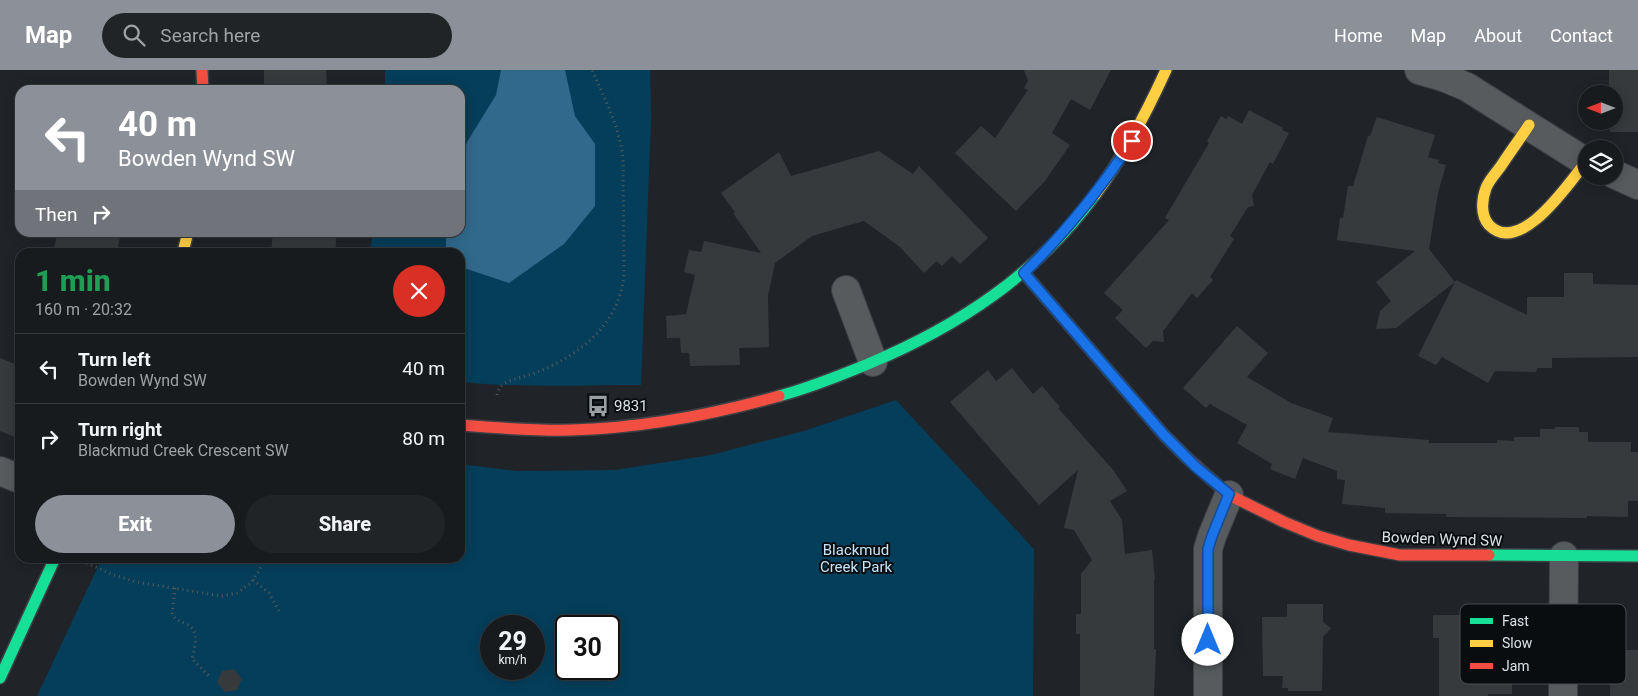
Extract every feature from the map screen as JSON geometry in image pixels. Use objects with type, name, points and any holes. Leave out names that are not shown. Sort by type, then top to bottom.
[{"type":"street","points":[[202,70],[203,85]]},
{"type":"street","points":[[465,426],[498,430],[561,430],[619,427],[700,416],[746,406],[810,386],[873,362],[937,332],[970,312],[1024,273],[1073,223],[1106,180],[1132,141],[1166,70]]},
{"type":"street","points":[[1420,70],[1467,87],[1578,157]]},
{"type":"street","points":[[1529,125],[1487,186],[1483,196],[1482,209],[1484,218],[1491,228],[1502,233],[1513,233],[1526,229],[1539,218],[1578,172]]},
{"type":"street","points":[[1623,178],[1638,185]]},
{"type":"street","name":"Bowden Wynd SW","points":[[1024,273],[1164,435],[1196,467],[1229,494],[1284,522],[1318,536],[1378,552],[1429,556],[1638,556]]},
{"type":"street","points":[[846,290],[873,362]]},
{"type":"street","points":[[0,471],[15,478]]},
{"type":"street","points":[[1208,696],[1208,549],[1229,494]]},
{"type":"street","points":[[1564,556],[1564,604]]},
{"type":"street","points":[[0,678],[52,563]]},
{"type":"path","points":[[498,395],[498,389],[504,383],[549,367],[585,345],[601,331],[618,303],[623,289],[623,158],[621,139],[616,123],[592,70]]},
{"type":"path","points":[[87,563],[126,579],[221,596],[237,593],[253,580],[262,563]]},
{"type":"path","points":[[253,580],[269,593],[279,611]]},
{"type":"path","points":[[175,588],[172,613],[178,621],[190,626],[194,630],[196,642],[192,659],[210,677]]},
{"type":"green space","points":[[385,70],[650,70],[651,119],[641,385],[528,386],[465,382],[465,248],[371,248],[372,237],[465,237],[465,85],[385,85]]},
{"type":"green space","name":"Blackmud Creek Park","points":[[896,400],[1034,549],[1033,696],[37,696],[100,563],[465,563],[465,465],[517,471],[615,470],[711,455],[804,431]]},
{"type":"shaded area","points":[[501,70],[565,70],[575,116],[595,144],[595,206],[564,244],[509,283],[465,268],[465,248],[446,248],[446,237],[465,237],[465,148],[496,95]]},
{"type":"building","points":[[264,70],[326,70],[327,85],[264,85]]},
{"type":"building","points":[[1024,70],[1111,70],[1090,110],[1071,99],[1052,133],[1070,145],[1045,181],[1016,211],[955,153],[981,126],[995,138],[1028,90],[1024,88],[1028,81]]},
{"type":"building","points":[[1609,70],[1638,70],[1638,132],[1610,132],[1610,130],[1623,130],[1623,85],[1609,85]]},
{"type":"building","points":[[1249,110],[1289,133],[1273,164],[1270,162],[1252,195],[1254,206],[1248,207],[1230,236],[1234,239],[1210,277],[1213,280],[1197,298],[1192,293],[1163,331],[1164,342],[1153,341],[1146,348],[1115,318],[1123,310],[1104,293],[1169,220],[1165,218],[1209,143],[1207,141],[1221,116],[1226,119],[1228,116],[1242,124]]},
{"type":"building","points":[[1377,117],[1435,135],[1428,157],[1439,160],[1438,163],[1446,165],[1438,193],[1429,249],[1455,282],[1396,328],[1376,329],[1380,311],[1391,301],[1376,282],[1415,251],[1337,240],[1348,186],[1353,186],[1368,136],[1370,136]]},
{"type":"building","points":[[879,151],[913,174],[919,166],[988,238],[960,264],[952,256],[942,266],[937,261],[924,273],[900,247],[864,221],[812,236],[775,263],[768,296],[769,347],[739,348],[740,365],[690,366],[689,353],[681,353],[680,338],[667,338],[666,316],[686,314],[695,275],[684,272],[689,250],[701,252],[704,241],[761,253],[721,193],[779,152],[791,176]]},
{"type":"building","points":[[57,237],[120,237],[118,248],[54,248]]},
{"type":"building","points":[[272,237],[336,237],[335,248],[271,248]]},
{"type":"building","points":[[1564,273],[1593,273],[1593,284],[1638,285],[1638,357],[1552,358],[1552,368],[1537,368],[1536,372],[1495,371],[1488,383],[1442,357],[1436,365],[1418,356],[1456,280],[1527,315],[1527,297],[1564,297]]},
{"type":"building","points":[[1237,326],[1268,353],[1247,377],[1291,403],[1333,418],[1328,432],[1429,440],[1429,443],[1497,443],[1497,440],[1514,441],[1514,437],[1540,437],[1540,429],[1579,427],[1579,432],[1588,432],[1588,442],[1631,442],[1631,452],[1638,452],[1638,501],[1628,501],[1628,517],[1587,516],[1587,518],[1446,517],[1446,514],[1385,513],[1385,508],[1342,504],[1345,480],[1337,479],[1337,471],[1303,458],[1295,479],[1270,469],[1272,464],[1237,443],[1247,425],[1210,404],[1206,408],[1183,388]]},
{"type":"building","points":[[0,358],[15,364],[15,437],[0,431]]},
{"type":"building","points":[[1012,368],[1033,394],[1042,386],[1060,407],[1058,408],[1114,471],[1127,491],[1110,501],[1122,520],[1125,554],[1152,550],[1155,580],[1154,649],[1156,649],[1154,696],[1080,696],[1080,634],[1076,634],[1076,614],[1081,614],[1081,574],[1092,560],[1074,530],[1064,528],[1078,470],[1039,505],[950,402],[988,370],[996,381]]},
{"type":"building","points":[[1287,604],[1323,604],[1323,622],[1331,628],[1323,637],[1322,691],[1288,691],[1288,688],[1282,688],[1283,676],[1263,676],[1262,617],[1287,617]]},
{"type":"building","points":[[1433,615],[1460,615],[1460,684],[1512,684],[1512,694],[1439,696],[1439,638],[1433,638]]},
{"type":"building","points":[[1626,650],[1638,650],[1638,696],[1610,696],[1610,684],[1626,684]]},
{"type":"building","points":[[234,669],[242,679],[237,690],[225,692],[217,682],[222,671]]},
{"type":"traffic: fast","points":[[779,396],[813,386],[868,364],[934,333],[964,315],[1021,274],[1072,224],[1095,195]]},
{"type":"traffic: fast","points":[[1489,555],[1638,556]]},
{"type":"traffic: fast","points":[[0,678],[53,563]]},
{"type":"traffic: slow","points":[[1095,195],[1116,165],[1134,134],[1166,70]]},
{"type":"traffic: slow","points":[[1529,125],[1486,188],[1483,207],[1484,217],[1489,225],[1501,232],[1515,232],[1529,225],[1556,200],[1578,172]]},
{"type":"traffic: slow","points":[[184,248],[187,237]]},
{"type":"traffic: slow","points":[[1024,273],[1164,435],[1186,457]]},
{"type":"traffic: jam","points":[[202,70],[203,85]]},
{"type":"traffic: jam","points":[[465,425],[557,430],[624,427],[702,415],[779,396]]},
{"type":"traffic: jam","points":[[1186,457],[1229,495],[1284,522],[1318,536],[1349,545],[1400,555],[1489,555]]},
{"type":"place","name":"9831","points":[[598,406]]},
{"type":"route","points":[[1132,141],[1106,180],[1073,223],[1024,273],[1164,435],[1196,467],[1229,494],[1208,549],[1208,640]]}]
